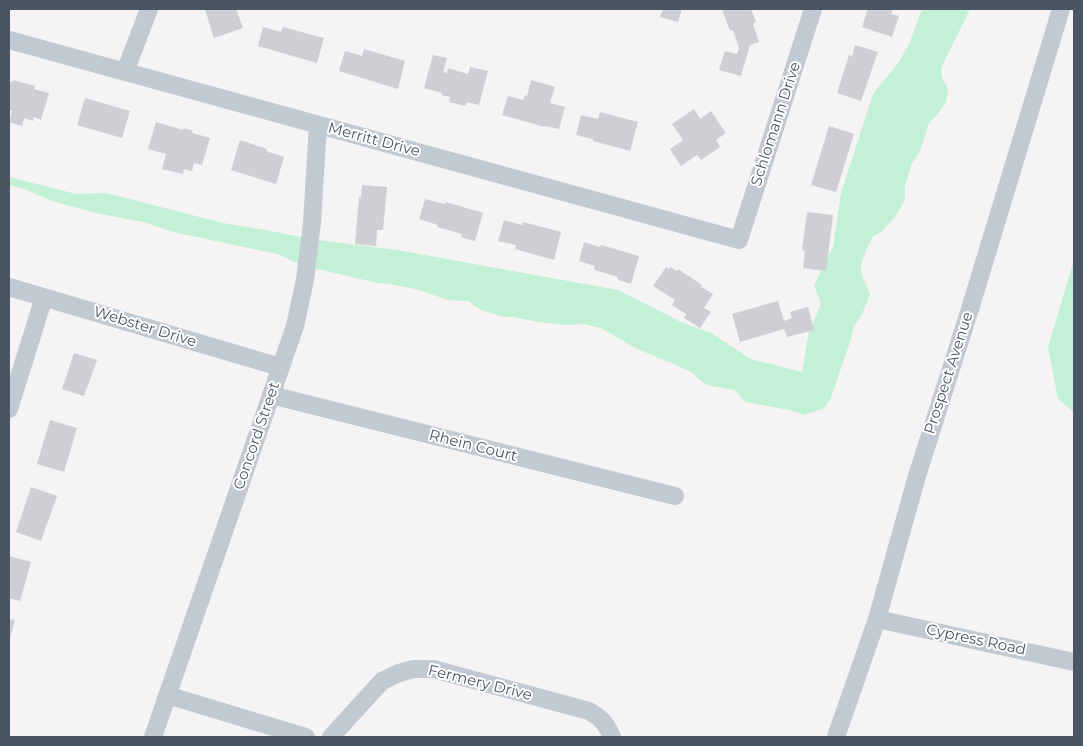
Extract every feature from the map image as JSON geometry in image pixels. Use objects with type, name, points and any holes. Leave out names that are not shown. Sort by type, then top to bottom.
[{"type":"street","points":[[125,72],[149,9]]},
{"type":"street","name":"Schlomann Drive","points":[[739,240],[813,9]]},
{"type":"street","name":"Prospect Avenue","points":[[836,737],[877,619],[916,476],[970,309],[1061,9]]},
{"type":"street","name":"Merritt Drive","points":[[9,40],[739,240]]},
{"type":"street","name":"Concord Street","points":[[153,737],[294,326],[304,280],[312,223],[318,125]]},
{"type":"street","name":"Webster Drive","points":[[9,287],[280,367]]},
{"type":"street","points":[[9,409],[44,297]]},
{"type":"street","name":"Rhein Court","points":[[271,395],[675,496]]},
{"type":"street","name":"Cypress Road","points":[[877,619],[1074,662]]},
{"type":"street","name":"Fermery Drive","points":[[331,737],[382,681],[399,673],[414,669],[433,669],[589,710],[607,726],[612,737]]},
{"type":"street","points":[[167,695],[306,737]]},
{"type":"green space","points":[[922,9],[970,9],[941,68],[942,78],[948,89],[946,102],[929,123],[920,151],[912,163],[905,186],[905,200],[895,217],[882,231],[873,237],[866,250],[861,265],[861,273],[870,294],[862,314],[854,326],[830,400],[824,408],[805,415],[746,402],[734,390],[711,386],[702,382],[691,372],[637,349],[601,328],[583,324],[567,325],[504,317],[481,310],[468,301],[448,300],[416,289],[377,283],[306,267],[277,254],[173,232],[144,222],[95,213],[52,201],[25,189],[9,185],[9,177],[76,194],[106,193],[223,223],[310,239],[397,250],[618,290],[681,322],[711,333],[751,359],[802,372],[809,332],[821,304],[814,285],[833,247],[841,193],[873,94],[899,62],[910,42]]},
{"type":"green space","points":[[1074,260],[1074,412],[1058,399],[1048,347]]},
{"type":"building","points":[[205,9],[236,9],[243,28],[214,38]]},
{"type":"building","points":[[663,9],[682,9],[678,22],[660,17]]},
{"type":"building","points":[[722,9],[751,9],[756,22],[753,24],[759,42],[750,45],[741,76],[719,70],[725,51],[737,54],[739,48],[733,30],[730,31]]},
{"type":"building","points":[[868,9],[893,9],[891,14],[899,16],[892,37],[862,27]]},
{"type":"building","points":[[263,27],[281,32],[283,27],[324,38],[317,63],[258,46]]},
{"type":"building","points":[[855,45],[878,52],[861,101],[837,93],[849,55],[852,56]]},
{"type":"building","points":[[364,49],[405,61],[398,89],[339,71],[345,51],[362,56]]},
{"type":"building","points":[[433,55],[447,58],[443,72],[447,73],[448,68],[468,74],[470,67],[488,71],[479,105],[467,102],[465,106],[449,102],[450,97],[424,88]]},
{"type":"building","points":[[13,80],[35,86],[34,89],[49,93],[41,120],[34,117],[33,121],[24,118],[22,126],[9,122],[12,111],[9,110],[9,81],[13,82]]},
{"type":"building","points":[[531,80],[555,87],[550,103],[565,107],[559,129],[502,115],[508,96],[523,100],[525,95],[527,96]]},
{"type":"building","points":[[85,98],[130,111],[122,138],[77,125]]},
{"type":"building","points":[[694,109],[700,119],[711,111],[726,133],[716,140],[720,147],[701,160],[697,155],[681,166],[670,149],[683,140],[672,124]]},
{"type":"building","points":[[600,112],[638,122],[630,151],[576,135],[581,115],[598,119]]},
{"type":"building","points":[[156,122],[183,130],[184,128],[193,131],[192,133],[210,138],[202,165],[194,163],[192,171],[184,169],[183,174],[162,169],[166,154],[148,149]]},
{"type":"building","points":[[829,126],[854,134],[836,192],[811,185]]},
{"type":"building","points":[[240,140],[284,157],[276,184],[231,170]]},
{"type":"building","points":[[362,185],[387,187],[383,230],[377,230],[376,246],[355,244],[359,197],[361,197]]},
{"type":"building","points":[[425,199],[445,204],[446,202],[483,213],[475,241],[461,237],[462,234],[437,227],[438,225],[419,219]]},
{"type":"building","points":[[807,212],[833,215],[826,271],[803,268],[805,251],[802,250]]},
{"type":"building","points":[[504,220],[522,225],[523,222],[561,232],[554,260],[515,249],[516,245],[498,241]]},
{"type":"building","points":[[584,242],[639,256],[631,284],[618,280],[618,277],[594,270],[595,266],[579,261]]},
{"type":"building","points":[[666,267],[677,271],[678,269],[713,294],[704,308],[711,312],[700,328],[684,318],[686,314],[672,305],[675,300],[653,286]]},
{"type":"building","points":[[778,301],[784,321],[792,318],[790,312],[808,307],[814,330],[787,337],[784,329],[740,342],[732,314]]},
{"type":"building","points":[[74,353],[97,360],[84,396],[62,389]]},
{"type":"building","points":[[50,420],[77,428],[64,472],[37,464]]},
{"type":"building","points":[[31,487],[57,496],[41,541],[16,532]]},
{"type":"building","points":[[9,556],[31,562],[20,601],[9,598]]},
{"type":"building","points":[[9,619],[15,620],[9,642]]}]
